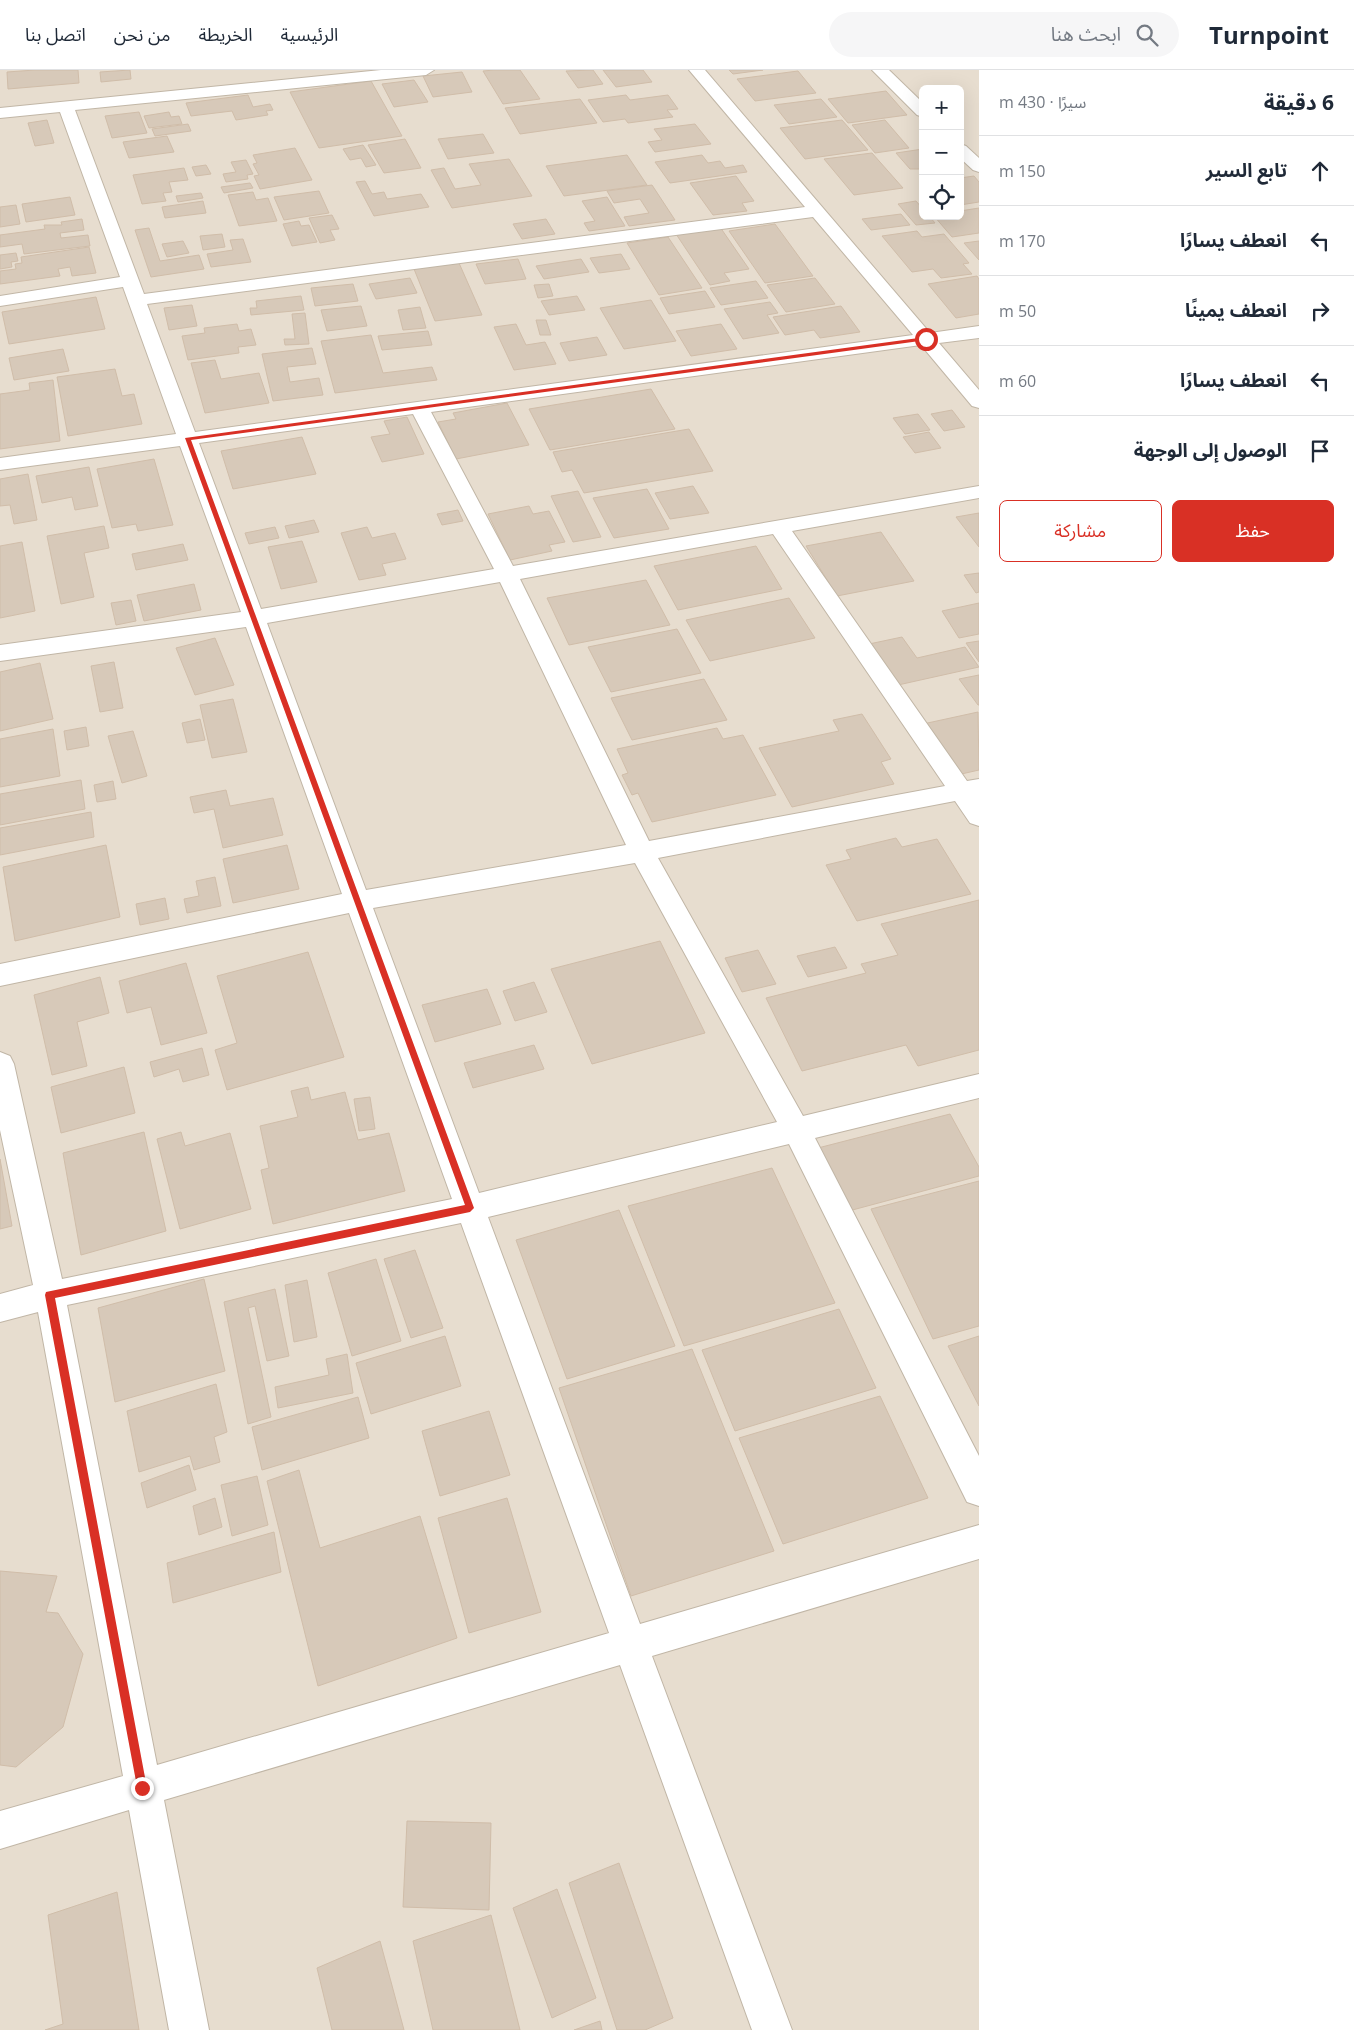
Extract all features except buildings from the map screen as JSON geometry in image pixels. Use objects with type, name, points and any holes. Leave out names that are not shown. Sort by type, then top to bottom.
[{"type":"street","points":[[0,113],[397,71],[426,70]]},
{"type":"street","points":[[697,70],[979,402]]},
{"type":"street","points":[[880,70],[919,108]]},
{"type":"street","points":[[66,106],[772,2030]]},
{"type":"street","points":[[964,153],[979,167]]},
{"type":"street","points":[[0,301],[133,290],[817,211]]},
{"type":"street","points":[[0,464],[979,332]]},
{"type":"street","points":[[419,407],[508,576],[642,852],[797,1131],[979,1490]]},
{"type":"street","points":[[0,653],[254,618],[508,576],[979,492]]},
{"type":"street","points":[[779,527],[971,790],[979,817]]},
{"type":"street","points":[[0,975],[357,900],[642,852],[971,790]]},
{"type":"street","points":[[0,1064],[50,1295],[189,2030]]},
{"type":"street","points":[[0,1308],[50,1295],[470,1208],[979,1086]]},
{"type":"street","points":[[0,1830],[979,1542]]},
{"type":"shaded area","points":[[0,70],[979,70],[979,2030],[0,2030]]},
{"type":"route","points":[[142,1788],[50,1295],[470,1208],[188,438],[926,339]]}]
